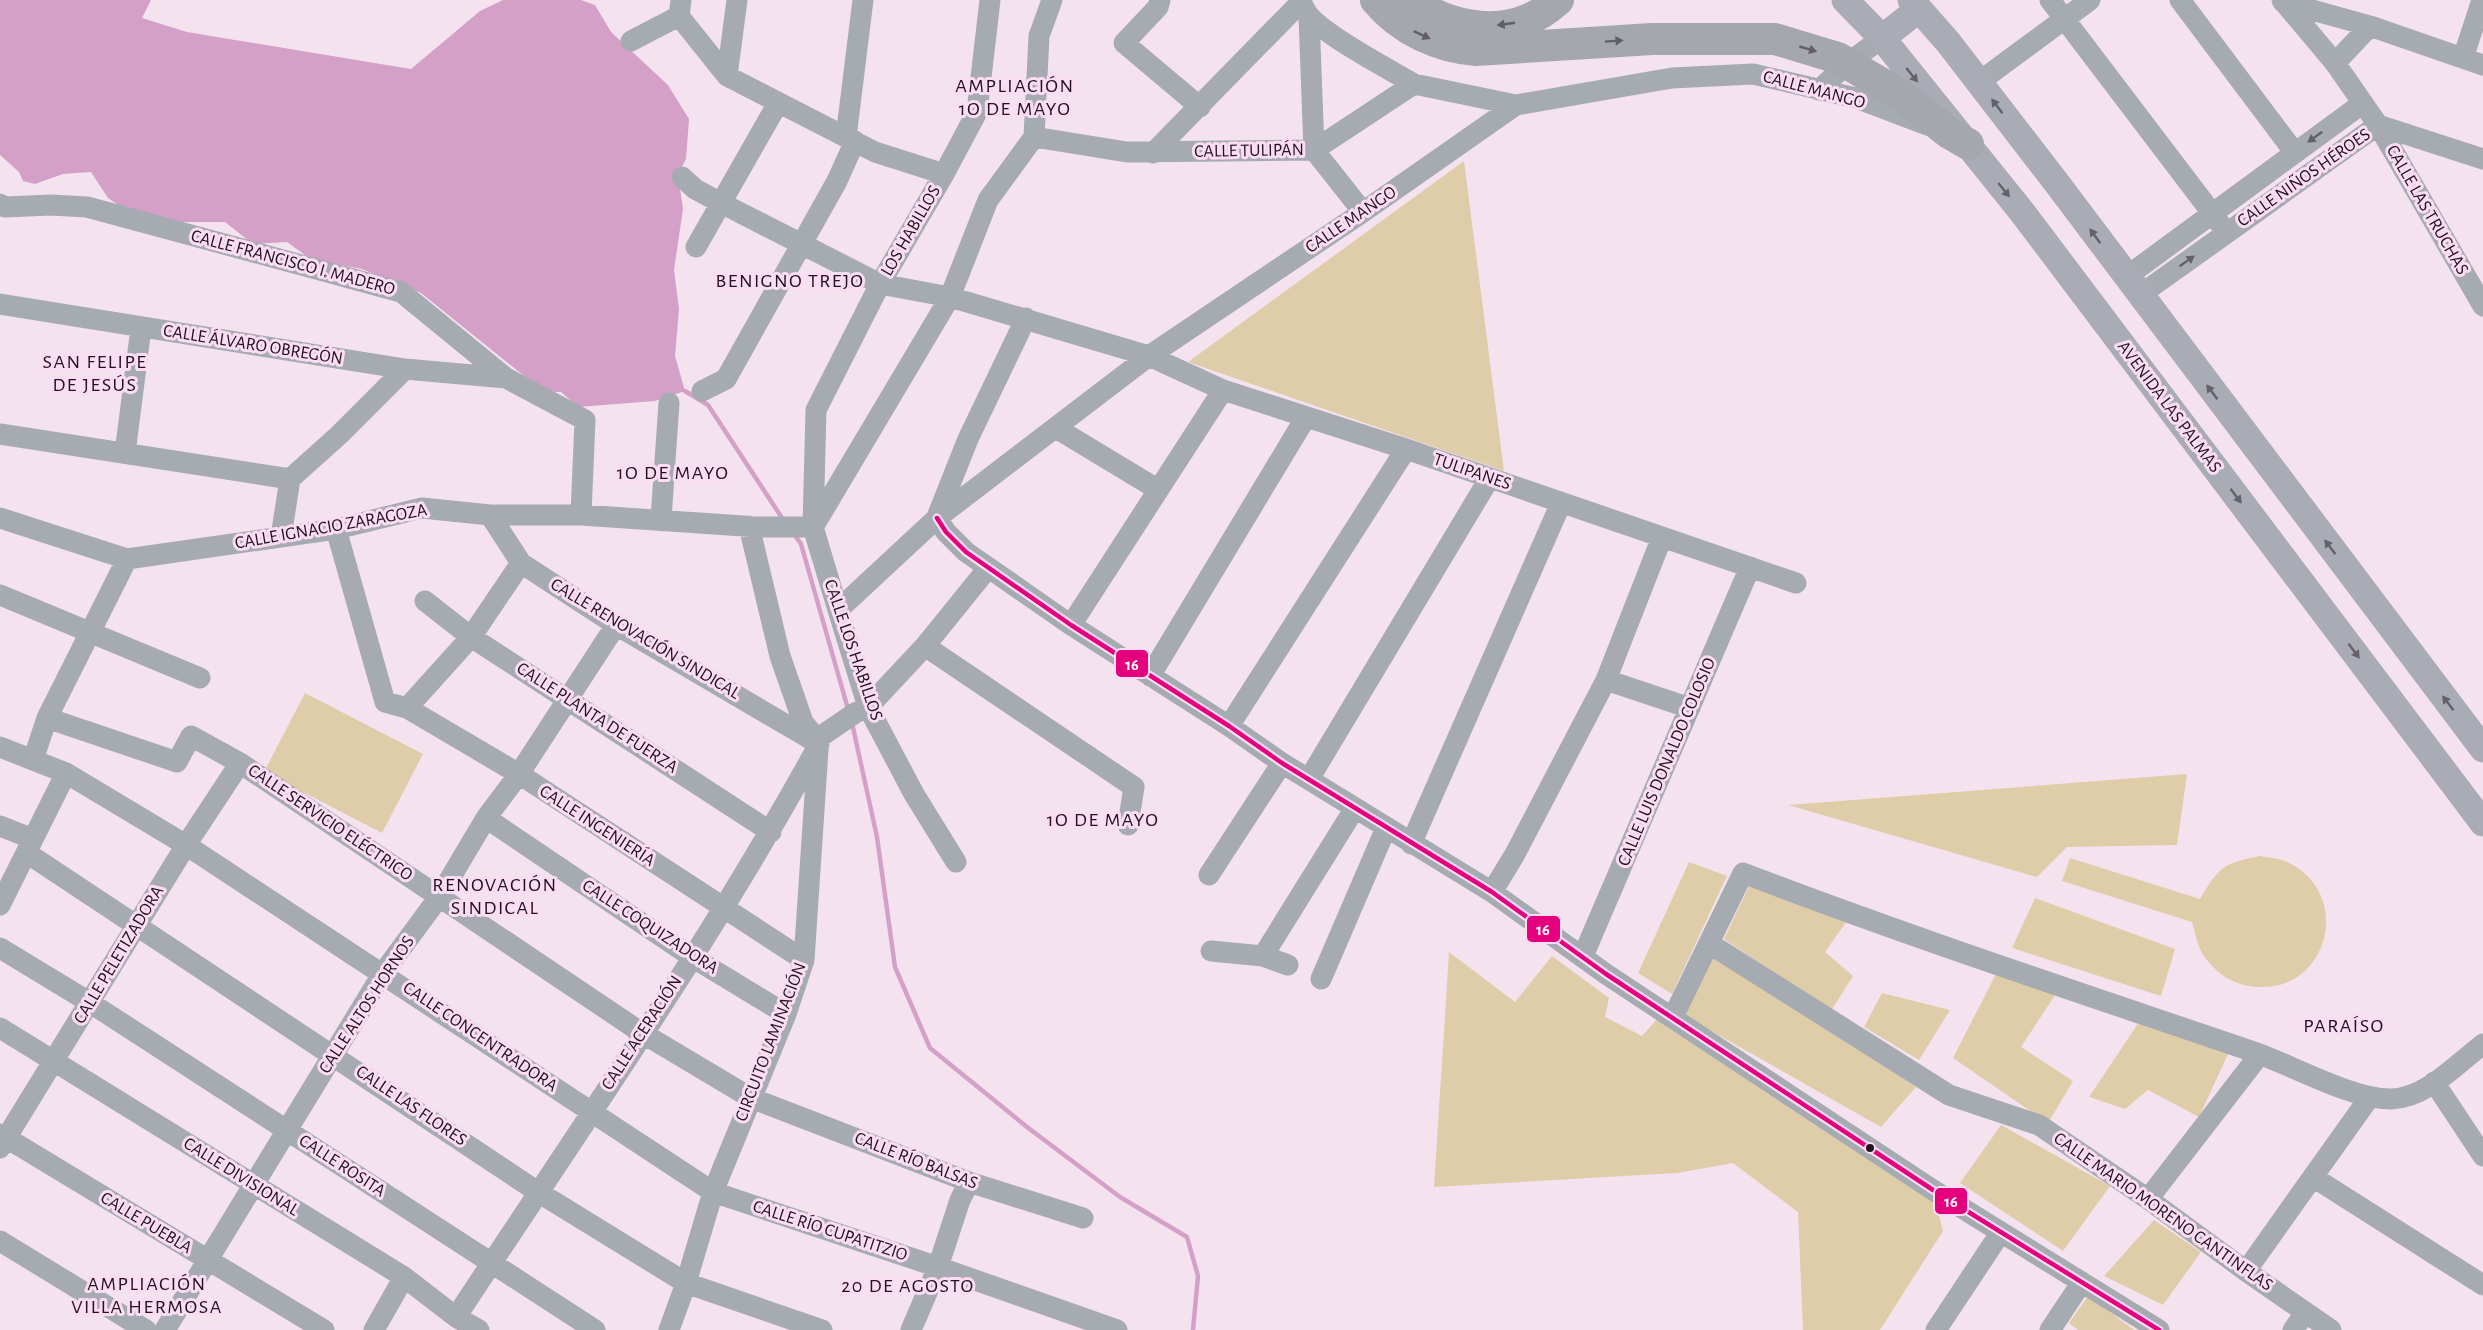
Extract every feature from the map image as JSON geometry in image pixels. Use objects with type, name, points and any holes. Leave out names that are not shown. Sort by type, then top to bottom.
[{"type":"highway","points":[[1376,0],[1411,30],[1455,49],[1476,50],[1652,39],[1774,39],[1848,63],[1901,96],[1958,138]]},
{"type":"highway","points":[[1413,0],[1436,15],[1459,23],[1504,26],[1527,20],[1558,0]]},
{"type":"main road","name":"AVENIDA LAS PALMAS","points":[[1845,0],[1882,38],[1958,138],[2022,212],[2483,823]]},
{"type":"main road","points":[[1882,38],[1915,4],[1948,42],[2483,749]]},
{"type":"main road","points":[[2022,212],[2059,186]]},
{"type":"street","points":[[727,76],[737,0]]},
{"type":"street","points":[[702,391],[726,379],[837,181],[851,139],[863,0]]},
{"type":"street","name":"LOS HABILLOS","points":[[808,527],[816,410],[880,284],[945,174],[977,112],[990,0]]},
{"type":"street","points":[[808,527],[950,297],[988,200],[1034,137],[1039,36],[1052,0]]},
{"type":"street","points":[[2050,0],[2227,233]]},
{"type":"street","points":[[1979,82],[2090,0]]},
{"type":"street","points":[[2180,0],[2295,153]]},
{"type":"street","points":[[2283,1],[2370,26],[2473,61],[2482,0]]},
{"type":"street","name":"CALLE LAS TRUCHAS","points":[[2283,1],[2335,63],[2378,125],[2483,306]]},
{"type":"street","points":[[1162,2],[1124,43],[1200,107]]},
{"type":"street","points":[[1304,6],[1344,42],[1414,84],[1515,105]]},
{"type":"street","points":[[1153,153],[1304,6]]},
{"type":"street","points":[[1304,6],[1314,150],[1363,212]]},
{"type":"street","points":[[631,41],[680,8],[727,76],[875,152],[945,174]]},
{"type":"street","points":[[2335,63],[2370,26]]},
{"type":"street","points":[[1819,90],[1848,63],[1882,38]]},
{"type":"street","name":"CALLE MANGO","points":[[838,610],[937,518],[1149,356],[1363,212],[1515,105],[1671,78],[1753,74],[1856,98],[1958,138]]},
{"type":"street","name":"CALLE TULIPÁN","points":[[1034,137],[1127,153],[1314,150],[1414,84]]},
{"type":"street","points":[[696,247],[778,103]]},
{"type":"street","name":"CALLE NIÑOS HÉROES","points":[[2133,286],[2213,213],[2362,103]]},
{"type":"street","name":"CALLE NIÑOS HÉROES","points":[[2133,286],[2227,233],[2378,125],[2483,159]]},
{"type":"street","name":"TULIPANES","points":[[682,177],[695,189],[880,284],[950,297],[1149,356],[1223,390],[1406,449],[1796,583]]},
{"type":"street","name":"CALLE FRANCISCO I. MADERO","points":[[0,204],[5,207],[51,205],[87,207],[401,292],[506,378],[585,420],[581,515]]},
{"type":"street","name":"CALLE ÁLVARO OBREGÓN","points":[[0,304],[405,369],[506,378]]},
{"type":"street","points":[[1026,318],[968,439],[937,518],[955,542],[988,568],[1071,625],[1229,726],[1282,763],[1492,892],[1673,1017],[1933,1190],[2159,1330]]},
{"type":"street","points":[[125,453],[141,328]]},
{"type":"street","points":[[281,537],[290,479],[339,435],[405,369]]},
{"type":"street","points":[[1071,625],[1223,390]]},
{"type":"street","points":[[661,519],[669,403]]},
{"type":"street","points":[[1150,676],[1306,417]]},
{"type":"street","points":[[1056,428],[1157,489]]},
{"type":"street","points":[[0,434],[290,479]]},
{"type":"street","points":[[1229,726],[1406,449]]},
{"type":"street","points":[[1308,779],[1489,478]]},
{"type":"street","points":[[1411,844],[1561,503]]},
{"type":"street","name":"CALLE IGNACIO ZARAGOZA","points":[[0,518],[127,559],[336,529],[422,508],[490,515],[581,515],[753,527],[808,527]]},
{"type":"street","name":"CALLE RENOVACIÓN SINDICAL","points":[[490,515],[521,563],[616,625],[818,741]]},
{"type":"street","points":[[753,527],[780,656],[803,722],[818,741]]},
{"type":"street","name":"CALLE LOS HABILLOS","points":[[808,527],[838,610],[862,710],[956,862]]},
{"type":"street","name":"CALLE INGENIERÍA","points":[[336,529],[385,702],[407,708],[519,774],[804,960]]},
{"type":"street","points":[[1492,892],[1515,854],[1606,680],[1662,537]]},
{"type":"street","points":[[33,760],[47,718],[127,559]]},
{"type":"street","points":[[407,708],[471,637],[521,563]]},
{"type":"street","name":"CALLE LUIS DONALDO COLOSIO","points":[[1583,956],[1750,567]]},
{"type":"street","name":"CALLE ACERACIÓN","points":[[456,1317],[723,909],[771,832],[818,741],[862,710],[925,646],[988,568]]},
{"type":"street","points":[[0,595],[89,634],[200,678]]},
{"type":"street","name":"CALLE PLANTA DE FUERZA","points":[[425,601],[471,637],[771,832]]},
{"type":"street","name":"CALLE ALTOS HORNOS","points":[[165,1330],[383,973],[439,897],[486,818],[519,774],[616,625]]},
{"type":"street","points":[[925,646],[1134,787],[1128,825]]},
{"type":"street","points":[[1606,680],[1690,708]]},
{"type":"street","name":"CALLE SERVICIO ELÉCTRICO","points":[[47,718],[177,762],[191,736],[240,763],[642,1033],[752,1098]]},
{"type":"street","name":"CIRCUITO LAMINACIÓN","points":[[669,1330],[687,1283],[713,1192],[786,1014],[804,960],[818,741]]},
{"type":"street","name":"CALLE CONCENTRADORA","points":[[0,747],[66,773],[186,845],[713,1192]]},
{"type":"street","name":"CALLE PELETIZADORA","points":[[2,1140],[55,1061],[186,845],[240,763]]},
{"type":"street","points":[[1209,875],[1282,763]]},
{"type":"street","points":[[0,905],[66,773]]},
{"type":"street","points":[[1263,956],[1355,808]]},
{"type":"street","name":"CALLE COQUIZADORA","points":[[486,818],[692,957],[786,1014]]},
{"type":"street","name":"CALLE LAS FLORES","points":[[0,826],[30,846],[136,927],[335,1055],[538,1192],[687,1283],[822,1330]]},
{"type":"street","points":[[1322,979],[1386,828]]},
{"type":"street","points":[[1673,1017],[1743,873],[1863,919],[2260,1054],[2369,1098],[2393,1099],[2412,1095],[2434,1082],[2483,1044]]},
{"type":"street","name":"CALLE MARIO MORENO CANTINFLAS","points":[[1710,944],[1949,1095],[2039,1125],[2148,1198],[2246,1271],[2299,1322],[2331,1330]]},
{"type":"street","points":[[0,948],[89,1002]]},
{"type":"street","points":[[1211,951],[1263,956],[1288,965]]},
{"type":"street","name":"CALLE ROSITA","points":[[89,1002],[595,1330]]},
{"type":"street","name":"CALLE DIVISIONAL","points":[[0,1028],[404,1277],[456,1317],[479,1330]]},
{"type":"street","points":[[2148,1198],[2260,1054]]},
{"type":"street","points":[[2434,1082],[2483,1156]]},
{"type":"street","name":"CALLE RÍO BALSAS","points":[[752,1098],[969,1182],[1083,1218]]},
{"type":"street","points":[[2246,1271],[2369,1098]]},
{"type":"street","name":"CALLE PUEBLA","points":[[2,1140],[324,1330]]},
{"type":"street","points":[[2313,1177],[2483,1286]]},
{"type":"street","points":[[911,1330],[938,1267],[960,1200],[969,1182]]},
{"type":"street","name":"CALLE RÍO CUPATITZIO","points":[[713,1192],[1118,1330]]},
{"type":"street","points":[[1936,1330],[2001,1232]]},
{"type":"street","points":[[0,1241],[146,1330]]},
{"type":"street","points":[[374,1330],[404,1277]]},
{"type":"street","points":[[2050,1330],[2082,1282]]},
{"type":"shaded area","points":[[0,0],[151,0],[142,18],[187,32],[411,69],[480,11],[503,0],[581,0],[595,5],[611,32],[668,85],[689,119],[686,159],[678,174],[683,209],[674,270],[679,309],[675,356],[685,391],[655,401],[578,407],[561,392],[544,392],[421,293],[362,269],[312,260],[287,242],[253,244],[225,222],[172,222],[134,216],[108,198],[91,172],[63,174],[35,184],[23,181],[19,172],[0,155]]},
{"type":"shaded area","points":[[1464,161],[1504,471],[1188,362]]},
{"type":"shaded area","points":[[305,693],[423,754],[382,833],[264,772]]},
{"type":"shaded area","points":[[2187,774],[2177,845],[2067,847],[2037,877],[1788,805]]},
{"type":"shaded area","points":[[2261,856],[2284,861],[2308,876],[2320,895],[2326,916],[2324,937],[2316,957],[2302,973],[2283,984],[2258,987],[2233,981],[2213,967],[2202,953],[2192,922],[2062,881],[2070,858],[2200,899],[2223,868],[2238,861]]},
{"type":"shaded area","points":[[1689,862],[1727,876],[1672,994],[1638,973]]},
{"type":"shaded area","points":[[1749,886],[1849,918],[1825,952],[1853,976],[1831,1011],[1724,939]]},
{"type":"shaded area","points":[[2035,898],[2175,949],[2161,996],[2012,948]]},
{"type":"shaded area","points":[[1449,952],[1515,1002],[1552,956],[1609,998],[1605,1017],[1642,1036],[1657,1019],[1942,1203],[1937,1208],[1943,1231],[1880,1330],[1803,1330],[1798,1212],[1733,1163],[1677,1173],[1434,1187]]},
{"type":"shaded area","points":[[1715,955],[1916,1087],[1881,1127],[1683,1015]]},
{"type":"shaded area","points":[[1998,970],[2059,989],[2021,1047],[2073,1081],[2048,1123],[1953,1058]]},
{"type":"shaded area","points":[[1882,993],[1950,1010],[1919,1060],[1864,1027]]},
{"type":"shaded area","points":[[2139,1022],[2229,1052],[2199,1117],[2148,1090],[2125,1109],[2089,1097]]},
{"type":"shaded area","points":[[2001,1125],[2110,1186],[2063,1251],[1960,1183]]},
{"type":"shaded area","points":[[2154,1220],[2201,1252],[2163,1305],[2104,1276]]},
{"type":"shaded area","points":[[2088,1296],[2134,1330],[2078,1330],[2069,1323]]},
{"type":"waterway","points":[[685,391],[708,405],[784,521]]},
{"type":"waterway","points":[[794,534],[801,544],[848,709]]},
{"type":"waterway","points":[[852,723],[877,837],[895,967],[930,1048],[1027,1127],[1120,1197],[1187,1237],[1198,1276],[1193,1330]]},
{"type":"transit line","name":"16","points":[[937,518],[946,532],[966,552],[1071,625],[1229,726],[1282,763],[1492,892],[1606,974],[1933,1190],[2159,1330]]},
{"type":"district","name":"AMPLIACIÓN 1O DE MAYO","points":[[1015,98]]},
{"type":"district","name":"BENIGNO TREJO","points":[[790,281]]},
{"type":"district","name":"SAN FELIPE DE JESÚS","points":[[95,374]]},
{"type":"district","name":"1O DE MAYO","points":[[673,473]]},
{"type":"district","name":"1O DE MAYO","points":[[1103,820]]},
{"type":"district","name":"RENOVACIÓN SINDICAL","points":[[495,896]]},
{"type":"district","name":"PARAÍSO","points":[[2344,1026]]},
{"type":"district","name":"20 DE AGOSTO","points":[[908,1286]]},
{"type":"district","name":"AMPLIACIÓN VILLA HERMOSA","points":[[147,1296]]}]
